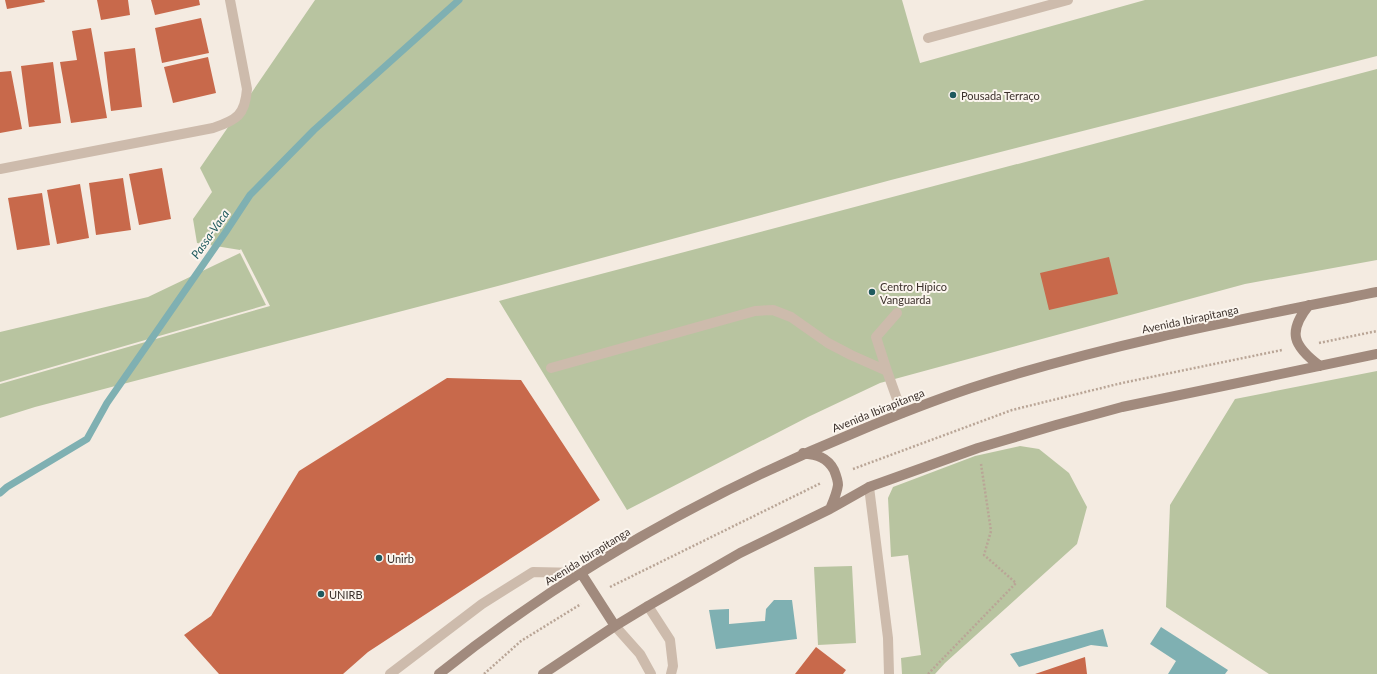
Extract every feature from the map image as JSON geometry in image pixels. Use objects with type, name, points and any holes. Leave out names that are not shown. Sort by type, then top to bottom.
[{"type":"main road","name":"Avenida Ibirapitanga","points":[[439,674],[508,621],[634,540],[706,500],[803,453],[902,413],[970,388],[1038,368],[1176,334],[1377,292]]},
{"type":"main road","points":[[1309,305],[1300,316],[1296,326],[1296,336],[1299,347],[1309,358],[1320,366]]},
{"type":"main road","points":[[543,674],[615,626],[740,553],[830,509],[869,487],[978,448],[1122,407],[1377,354]]},
{"type":"main road","points":[[803,453],[826,459],[831,465],[838,485],[830,509]]},
{"type":"main road","points":[[581,573],[615,626]]},
{"type":"street","points":[[0,169],[213,128],[232,121],[241,113],[246,101],[247,89],[230,0]]},
{"type":"street","points":[[928,38],[1068,0]]},
{"type":"street","points":[[551,368],[755,311],[773,310],[791,318],[828,343],[887,371]]},
{"type":"street","points":[[897,313],[876,337],[902,413]]},
{"type":"street","points":[[869,487],[888,638],[889,674]]},
{"type":"street","points":[[390,674],[482,604],[533,572],[581,573]]},
{"type":"street","points":[[648,606],[670,640],[673,666],[671,674]]},
{"type":"street","points":[[615,626],[640,654],[651,674]]},
{"type":"path","points":[[928,674],[1016,583],[984,555],[991,531],[978,448]]},
{"type":"path","points":[[484,674],[521,641]]},
{"type":"green space","points":[[315,0],[902,0],[920,63],[1145,0],[1377,0],[1377,56],[891,180],[494,287],[35,407],[0,418],[0,384],[270,306],[241,249],[197,243],[193,219],[212,192],[200,168]]},
{"type":"green space","name":"Centro Hípico Vanguarda","points":[[1377,69],[1377,260],[1245,284],[880,383],[808,417],[627,510],[499,301]]},
{"type":"green space","points":[[240,253],[266,305],[0,382],[0,332],[148,297]]},
{"type":"green space","points":[[1377,371],[1377,674],[1269,674],[1166,607],[1170,505],[1235,399]]},
{"type":"green space","points":[[1020,446],[1039,449],[1069,473],[1087,507],[1077,544],[945,663],[935,674],[902,674],[901,658],[921,655],[908,555],[891,557],[888,498],[893,487],[975,456]]},
{"type":"green space","points":[[852,566],[856,643],[818,645],[814,567]]},
{"type":"water","points":[[774,600],[792,600],[797,639],[716,649],[709,610],[729,609],[729,624],[765,621],[766,609]]},
{"type":"water","points":[[1161,627],[1228,670],[1225,674],[1168,674],[1176,661],[1150,644]]},
{"type":"water","points":[[1103,629],[1108,647],[1091,645],[1019,667],[1010,654]]},
{"type":"building","points":[[5,0],[44,0],[45,2],[7,9]]},
{"type":"building","points":[[97,0],[128,0],[130,15],[101,20]]},
{"type":"building","points":[[151,0],[199,0],[200,5],[155,15]]},
{"type":"building","points":[[201,18],[209,53],[162,63],[155,28]]},
{"type":"building","points":[[91,28],[107,118],[71,123],[60,62],[77,60],[72,31]]},
{"type":"building","points":[[135,48],[142,107],[111,111],[104,52]]},
{"type":"building","points":[[208,57],[216,93],[173,103],[164,67]]},
{"type":"building","points":[[53,62],[61,123],[29,127],[21,66]]},
{"type":"building","points":[[11,71],[22,129],[0,133],[0,72]]},
{"type":"building","points":[[162,168],[171,219],[139,225],[129,174]]},
{"type":"building","points":[[123,178],[131,230],[96,235],[89,183]]},
{"type":"building","points":[[80,184],[89,238],[57,244],[47,190]]},
{"type":"building","points":[[42,193],[50,245],[17,250],[8,198]]},
{"type":"building","points":[[1109,257],[1118,294],[1049,310],[1040,273]]},
{"type":"building","name":"Unirb","points":[[447,378],[521,380],[600,500],[368,652],[343,674],[219,674],[184,635],[211,616],[299,471]]},
{"type":"building","points":[[816,647],[846,670],[843,674],[795,674]]},
{"type":"building","points":[[1085,657],[1087,674],[1035,674]]},
{"type":"waterway","name":"Passa-Vaca","points":[[0,493],[7,487],[87,439],[107,403],[250,195],[314,130],[459,0]]},
{"type":"place","name":"Pousada Terraço","points":[[953,95]]},
{"type":"place","name":"Centro Hípico Vanguarda","points":[[872,292]]},
{"type":"place","name":"Unirb","points":[[379,558]]},
{"type":"place","name":"UNIRB","points":[[321,594]]}]
